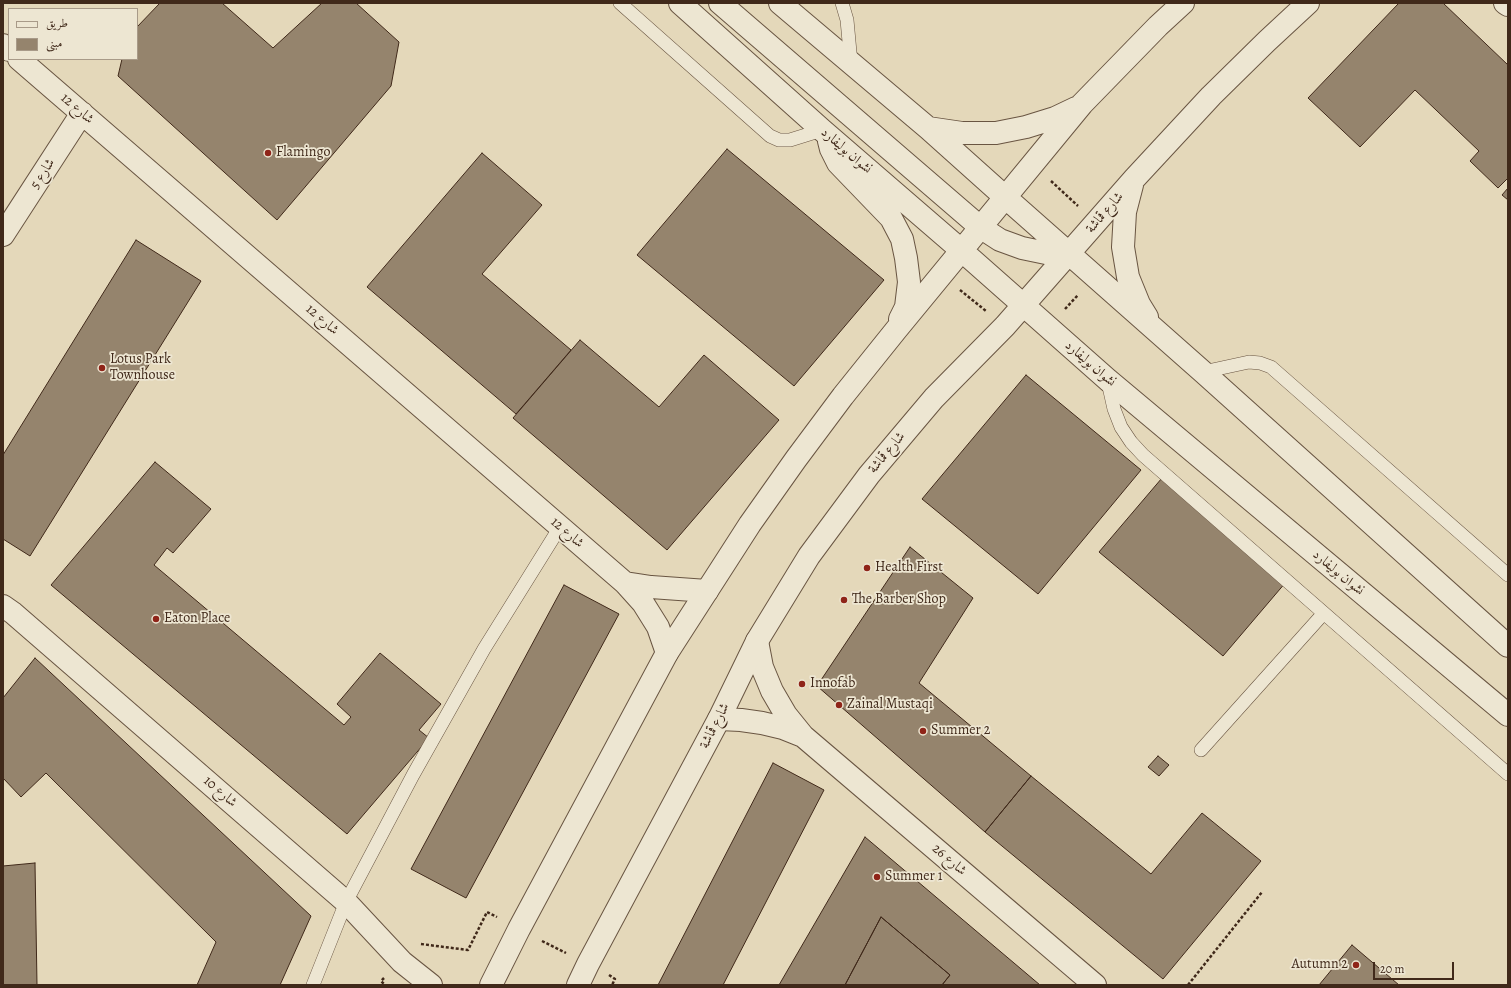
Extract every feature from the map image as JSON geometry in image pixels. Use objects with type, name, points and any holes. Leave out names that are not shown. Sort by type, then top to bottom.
[{"type":"street","name":"نشوان بوليفارد","points":[[680,3],[1108,380],[1508,715]]},
{"type":"street","points":[[720,3],[980,226],[1000,240],[1022,248],[1046,253],[1070,254]]},
{"type":"street","points":[[780,3],[928,128],[1004,198],[1156,329],[1508,646]]},
{"type":"street","points":[[491,985],[519,929],[667,653],[750,524],[843,396],[980,226],[1082,104],[1158,26],[1183,3]]},
{"type":"street","name":"شارع قماشة","points":[[578,985],[720,719],[756,641],[810,556],[869,475],[934,398],[1004,326],[1070,254],[1134,179],[1211,96],[1308,3]]},
{"type":"street","name":"شارع 12","points":[[21,60],[625,583],[643,603],[658,627],[667,653]]},
{"type":"street","points":[[928,128],[962,133],[996,133],[1026,127],[1055,118],[1082,104]]},
{"type":"street","name":"شارع 5","points":[[3,235],[82,113]]},
{"type":"street","points":[[825,132],[838,163],[891,218],[902,239],[909,282],[906,307],[896,330]]},
{"type":"street","points":[[1134,179],[1125,212],[1123,247],[1128,277],[1139,304],[1156,329]]},
{"type":"street","points":[[625,583],[665,589],[707,591]]},
{"type":"street","name":"شارع 10","points":[[3,606],[19,618],[346,902],[402,962],[430,985]]},
{"type":"street","name":"شارع 26","points":[[756,641],[762,667],[772,692],[786,715],[803,736],[1094,985]]},
{"type":"street","name":"شارع 26","points":[[720,719],[762,723],[783,728],[803,736]]},
{"type":"lane","points":[[620,3],[770,136],[779,140],[790,140],[825,132]]},
{"type":"lane","points":[[842,3],[847,20],[851,63]]},
{"type":"lane","points":[[1203,372],[1249,362],[1260,363],[1271,367],[1508,575]]},
{"type":"lane","points":[[1108,380],[1114,409],[1121,427],[1131,442],[1143,455],[1323,614],[1508,774]]},
{"type":"lane","points":[[313,985],[346,902],[413,775],[473,669],[560,527]]},
{"type":"lane","points":[[1201,750],[1323,614]]},
{"type":"path","points":[[1188,985],[1262,892]]},
{"type":"building","name":"Flamingo","points":[[160,3],[222,3],[273,48],[322,3],[356,3],[399,42],[391,86],[277,220],[118,76],[122,60],[138,60],[138,26]]},
{"type":"building","points":[[1399,3],[1443,3],[1508,65],[1508,178],[1498,188],[1470,161],[1479,151],[1415,90],[1360,147],[1308,98]]},
{"type":"building","points":[[727,149],[884,280],[794,386],[637,255]]},
{"type":"building","points":[[482,153],[542,205],[482,274],[571,350],[516,414],[367,287]]},
{"type":"building","points":[[1508,188],[1508,200],[1502,195]]},
{"type":"building","name":"Lotus Park Townhouse","points":[[136,240],[201,281],[30,556],[3,539],[3,455]]},
{"type":"building","points":[[580,340],[659,407],[704,355],[779,420],[667,550],[513,418]]},
{"type":"building","points":[[1026,375],[1141,470],[1038,594],[922,499]]},
{"type":"building","name":"Eaton Place","points":[[155,462],[211,509],[173,553],[167,548],[154,565],[344,725],[351,717],[337,704],[380,653],[441,704],[419,730],[429,738],[347,834],[51,585]]},
{"type":"building","points":[[1162,478],[1286,582],[1223,656],[1099,552]]},
{"type":"building","name":"Summer 2","points":[[910,547],[973,598],[919,683],[1031,776],[985,832],[817,686]]},
{"type":"building","points":[[564,585],[619,614],[466,898],[411,869]]},
{"type":"building","points":[[35,658],[311,916],[280,985],[197,985],[216,942],[46,773],[21,797],[3,778],[3,698]]},
{"type":"building","points":[[1158,756],[1169,765],[1159,776],[1148,767]]},
{"type":"building","points":[[773,763],[824,790],[723,985],[658,985]]},
{"type":"building","points":[[1031,776],[1151,874],[1202,813],[1261,861],[1163,979],[985,832]]},
{"type":"building","name":"Summer 1","points":[[865,837],[1040,985],[942,985],[950,975],[881,917],[845,985],[779,985]]},
{"type":"building","points":[[35,863],[37,985],[3,985],[3,866]]},
{"type":"building","points":[[881,917],[950,975],[942,985],[845,985]]},
{"type":"building","name":"Autumn 2","points":[[1352,945],[1399,985],[1319,985]]},
{"type":"place","name":"Flamingo","points":[[268,153]]},
{"type":"place","name":"Lotus Park Townhouse","points":[[102,368]]},
{"type":"place","name":"Health First","points":[[867,568]]},
{"type":"place","name":"The Barber Shop","points":[[844,600]]},
{"type":"place","name":"Eaton Place","points":[[156,619]]},
{"type":"place","name":"Innofab","points":[[802,684]]},
{"type":"place","name":"Zainal Mustaqi","points":[[839,705]]},
{"type":"place","name":"Summer 2","points":[[923,731]]},
{"type":"place","name":"Summer 1","points":[[877,877]]},
{"type":"place","name":"Autumn 2","points":[[1356,965]]}]
